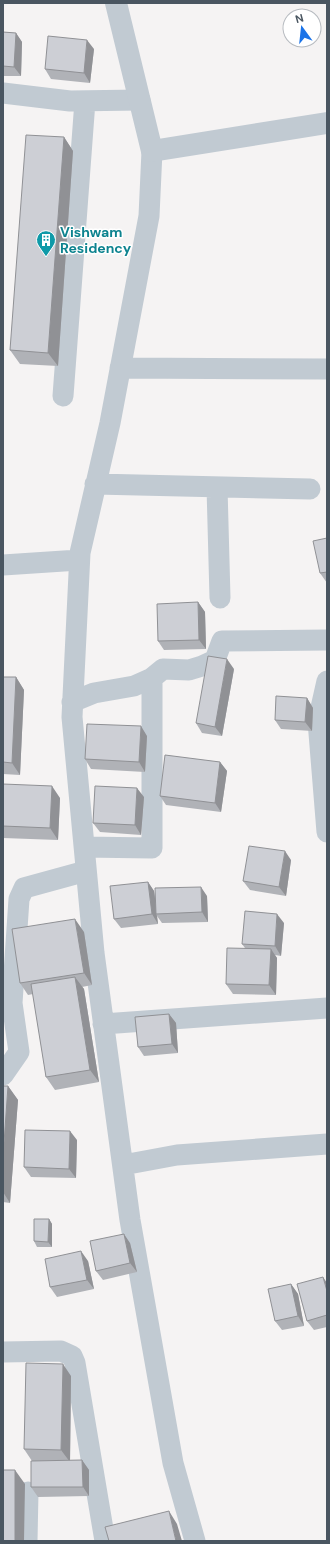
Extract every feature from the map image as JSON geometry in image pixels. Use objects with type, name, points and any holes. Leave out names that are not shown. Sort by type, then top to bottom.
[{"type":"street","points":[[116,3],[152,151],[149,216],[110,422],[79,560],[72,717],[94,953],[132,1228],[173,1463],[195,1541]]},
{"type":"street","points":[[3,93],[70,101],[140,100]]},
{"type":"street","points":[[63,396],[85,101]]},
{"type":"street","points":[[152,151],[327,123]]},
{"type":"street","points":[[120,368],[327,369]]},
{"type":"street","points":[[96,484],[310,489]]},
{"type":"street","points":[[217,487],[220,598]]},
{"type":"street","points":[[3,565],[79,560]]},
{"type":"street","points":[[72,702],[94,694],[134,686],[152,678],[163,670],[189,670],[202,666],[216,660],[222,641],[327,640]]},
{"type":"street","points":[[84,847],[152,848],[152,678]]},
{"type":"street","points":[[327,681],[318,721],[327,832]]},
{"type":"street","points":[[3,1075],[19,1052],[12,1003],[19,898],[24,888],[86,871]]},
{"type":"street","points":[[103,1024],[327,1008]]},
{"type":"street","points":[[123,1165],[177,1155],[327,1144]]},
{"type":"street","points":[[3,1352],[61,1351],[72,1356],[75,1363],[105,1541]]},
{"type":"street","points":[[27,1541],[28,1492]]},
{"type":"building","points":[[3,32],[16,33],[14,67],[3,66]]},
{"type":"building","points":[[48,36],[87,40],[84,73],[45,69]]},
{"type":"building","name":"Vishwam Residency","points":[[26,135],[64,137],[48,353],[10,350]]},
{"type":"building","points":[[327,538],[327,572],[320,573],[313,541]]},
{"type":"building","points":[[198,602],[199,640],[158,641],[157,604]]},
{"type":"building","points":[[208,656],[227,659],[215,727],[196,723]]},
{"type":"building","points":[[3,677],[16,677],[12,763],[3,762]]},
{"type":"building","points":[[276,696],[307,698],[305,722],[275,720]]},
{"type":"building","points":[[87,724],[141,726],[139,762],[85,759]]},
{"type":"building","points":[[165,755],[220,762],[215,803],[160,796]]},
{"type":"building","points":[[3,784],[52,786],[50,828],[3,826]]},
{"type":"building","points":[[95,786],[137,788],[135,825],[93,823]]},
{"type":"building","points":[[249,846],[285,851],[279,887],[243,881]]},
{"type":"building","points":[[148,882],[152,914],[114,919],[110,886]]},
{"type":"building","points":[[201,887],[202,912],[156,914],[155,888]]},
{"type":"building","points":[[245,911],[277,914],[275,946],[242,944]]},
{"type":"building","points":[[75,919],[84,973],[20,983],[12,929]]},
{"type":"building","points":[[227,948],[271,949],[269,985],[226,984]]},
{"type":"building","points":[[75,977],[90,1070],[46,1077],[31,984]]},
{"type":"building","points":[[169,1014],[172,1044],[138,1047],[135,1017]]},
{"type":"building","points":[[3,1086],[8,1086],[3,1157]]},
{"type":"building","points":[[25,1130],[70,1131],[69,1169],[24,1167]]},
{"type":"building","points":[[34,1219],[49,1219],[48,1242],[34,1241]]},
{"type":"building","points":[[124,1234],[130,1263],[96,1271],[90,1241]]},
{"type":"building","points":[[81,1251],[87,1280],[50,1287],[45,1259]]},
{"type":"building","points":[[323,1277],[327,1291],[327,1315],[307,1321],[297,1284]]},
{"type":"building","points":[[291,1284],[298,1316],[275,1321],[268,1289]]},
{"type":"building","points":[[26,1363],[63,1364],[61,1450],[24,1449]]},
{"type":"building","points":[[82,1460],[83,1487],[31,1487],[31,1461]]},
{"type":"building","points":[[3,1470],[15,1470],[15,1541],[3,1541]]},
{"type":"building","points":[[169,1511],[176,1541],[109,1541],[105,1527]]},
{"type":"place","name":"Vishwam Residency","points":[[46,257]]}]
